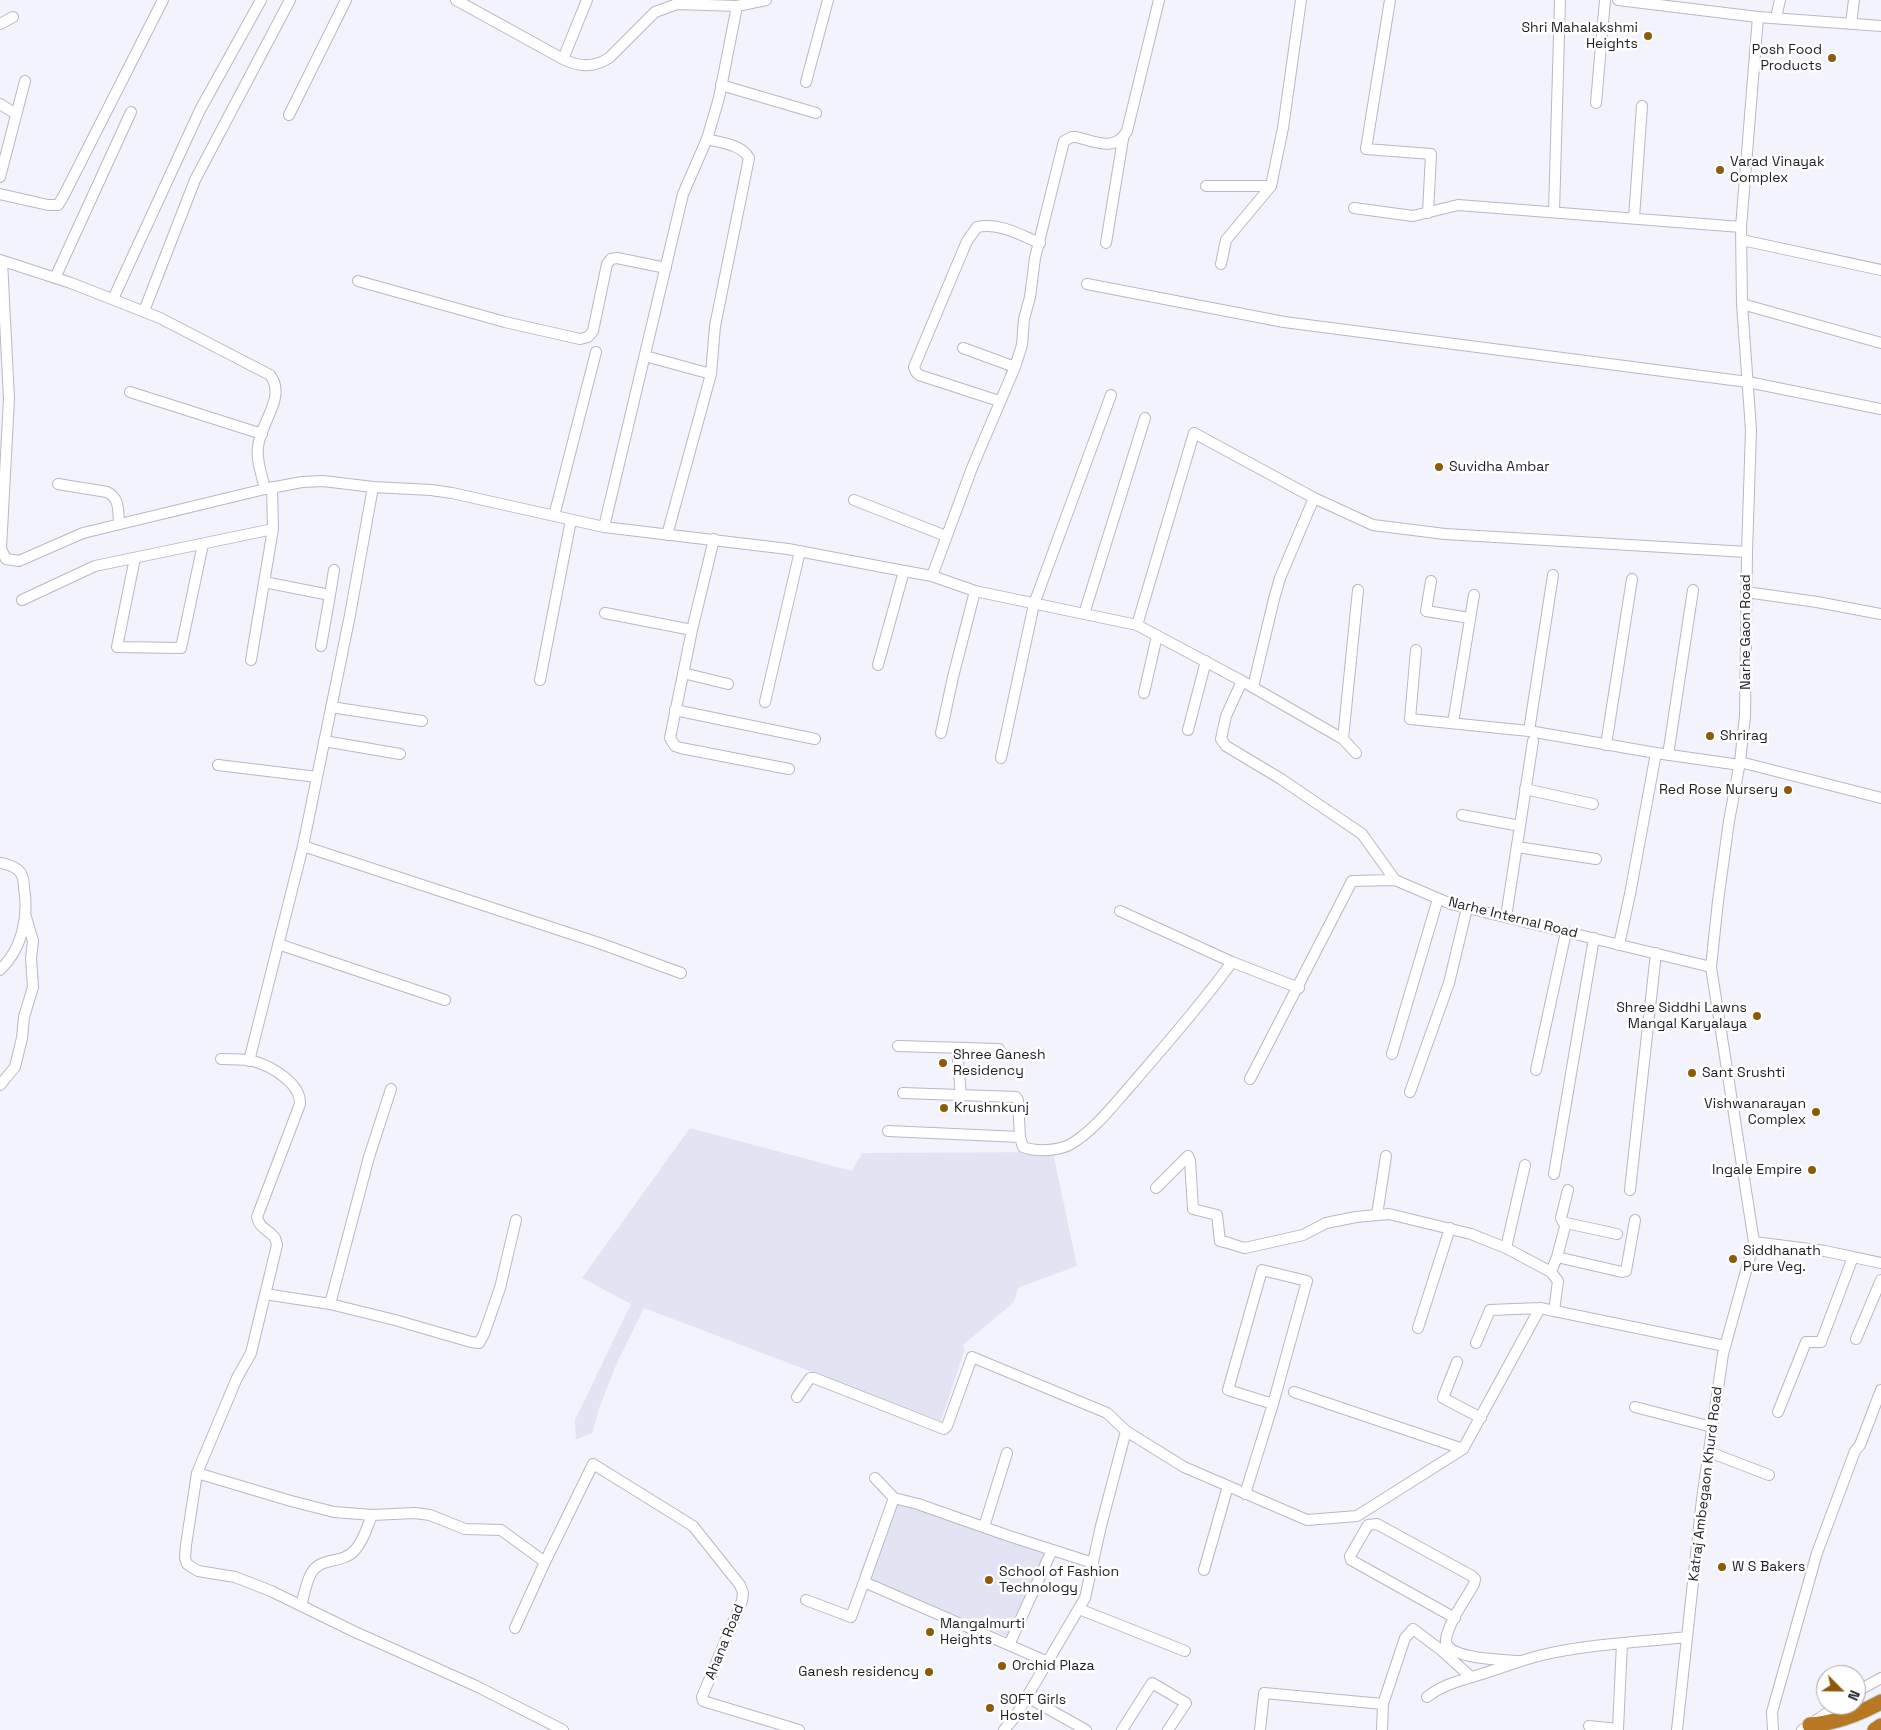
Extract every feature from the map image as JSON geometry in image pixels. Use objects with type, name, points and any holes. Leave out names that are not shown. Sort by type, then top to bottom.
[{"type":"highway","points":[[1806,1728],[1830,1724],[1871,1708],[1881,1702]]},
{"type":"highway","points":[[1875,1730],[1881,1726]]},
{"type":"street","points":[[0,194],[48,205],[58,205],[163,0]]},
{"type":"street","points":[[113,299],[200,110],[261,0]]},
{"type":"street","points":[[144,311],[195,180],[290,0]]},
{"type":"street","points":[[289,115],[346,0]]},
{"type":"street","points":[[456,0],[562,59],[581,66],[602,62],[609,58],[655,12],[677,4],[700,3],[737,6],[766,0]]},
{"type":"street","points":[[562,59],[587,0]]},
{"type":"street","points":[[806,82],[828,0]]},
{"type":"street","points":[[1106,243],[1123,140],[1127,131],[1159,0]]},
{"type":"street","points":[[1221,264],[1226,240],[1271,186],[1284,128],[1301,0]]},
{"type":"street","points":[[1390,0],[1366,149],[1431,154],[1428,213]]},
{"type":"street","points":[[1554,212],[1560,0]]},
{"type":"street","points":[[1596,103],[1605,0]]},
{"type":"street","points":[[1618,0],[1758,17],[1881,26]]},
{"type":"street","points":[[1776,18],[1780,0]]},
{"type":"street","points":[[1851,24],[1854,0]]},
{"type":"street","points":[[604,527],[683,194],[707,139],[721,85],[737,6]]},
{"type":"street","points":[[0,24],[13,17]]},
{"type":"street","name":"Narhe Gaon Road","points":[[1754,1242],[1712,967],[1729,821],[1740,763],[1745,716],[1746,592],[1751,430],[1742,304],[1741,227],[1758,17]]},
{"type":"street","points":[[0,177],[1,166],[25,81]]},
{"type":"street","points":[[721,85],[816,113]]},
{"type":"street","points":[[0,104],[16,114]]},
{"type":"street","points":[[1634,218],[1642,106]]},
{"type":"street","points":[[55,278],[132,112]]},
{"type":"street","points":[[932,576],[1022,345],[1024,319],[1030,298],[1035,258],[1064,141],[1072,137],[1113,144],[1123,140]]},
{"type":"street","points":[[667,535],[711,374],[715,326],[749,158],[746,152],[739,147],[707,139]]},
{"type":"street","points":[[1206,186],[1271,186]]},
{"type":"street","points":[[1354,208],[1413,216],[1458,205],[1741,227]]},
{"type":"street","points":[[999,402],[919,375],[914,367],[967,241],[977,227],[985,225],[996,226],[1040,243]]},
{"type":"street","points":[[1742,240],[1881,270]]},
{"type":"street","points":[[358,281],[505,322],[580,339],[588,337],[593,331],[607,264],[611,259],[617,258],[666,268]]},
{"type":"street","points":[[251,660],[273,529],[268,488],[258,459],[258,445],[277,394],[275,382],[270,375],[160,318],[55,278],[1,261],[9,400],[1,549],[2,555],[6,559],[19,561],[83,533],[268,488],[302,482],[323,481],[452,493],[604,527],[800,551],[932,576],[975,591],[1137,625],[1253,687],[1343,739],[1356,753]]},
{"type":"street","points":[[1087,284],[1284,322],[1748,382],[1881,409]]},
{"type":"street","points":[[1742,304],[1881,342]]},
{"type":"street","points":[[963,348],[1015,367]]},
{"type":"street","points":[[554,516],[596,352]]},
{"type":"street","points":[[645,356],[711,374]]},
{"type":"street","points":[[130,392],[262,434]]},
{"type":"street","points":[[1001,758],[1034,604],[1111,395]]},
{"type":"street","points":[[1084,614],[1145,418]]},
{"type":"street","points":[[1137,625],[1194,433],[1314,498],[1373,526],[1445,534],[1747,552]]},
{"type":"street","points":[[58,484],[107,492],[114,495],[118,501],[119,524]]},
{"type":"street","points":[[249,1061],[303,846],[350,615],[373,487]]},
{"type":"street","points":[[1253,687],[1280,578],[1314,498]]},
{"type":"street","points":[[854,500],[946,536]]},
{"type":"street","points":[[540,680],[571,520]]},
{"type":"street","points":[[22,600],[95,566],[273,529]]},
{"type":"street","points":[[714,539],[692,630],[670,738],[675,746],[789,769]]},
{"type":"street","points":[[135,558],[118,647],[181,648],[203,544]]},
{"type":"street","points":[[765,702],[800,551]]},
{"type":"street","points":[[321,646],[334,570]]},
{"type":"street","points":[[878,665],[904,571]]},
{"type":"street","points":[[1506,917],[1553,575]]},
{"type":"street","points":[[1606,745],[1632,580]]},
{"type":"street","points":[[1431,581],[1426,611],[1470,618]]},
{"type":"street","points":[[264,582],[330,595]]},
{"type":"street","points":[[1343,739],[1358,590]]},
{"type":"street","points":[[1668,755],[1692,590]]},
{"type":"street","points":[[941,733],[975,591]]},
{"type":"street","points":[[1746,592],[1817,602],[1881,614]]},
{"type":"street","points":[[1453,723],[1474,594]]},
{"type":"street","points":[[605,613],[692,630]]},
{"type":"street","points":[[1144,692],[1158,636]]},
{"type":"street","points":[[1416,650],[1410,720],[1453,723],[1531,736],[1740,763],[1881,798]]},
{"type":"street","points":[[1188,730],[1206,661]]},
{"type":"street","points":[[683,673],[728,684]]},
{"type":"street","points":[[1242,681],[1226,716],[1220,739],[1226,746],[1281,779],[1362,834],[1395,880]]},
{"type":"street","points":[[331,707],[422,721]]},
{"type":"street","points":[[675,710],[815,739]]},
{"type":"street","points":[[324,741],[400,754]]},
{"type":"street","points":[[1619,944],[1656,753]]},
{"type":"street","points":[[218,765],[317,777]]},
{"type":"street","points":[[1525,789],[1593,804]]},
{"type":"street","points":[[1462,816],[1520,826]]},
{"type":"street","points":[[303,846],[599,943],[681,973]]},
{"type":"street","points":[[1517,847],[1596,859]]},
{"type":"street","points":[[0,862],[16,868],[21,874],[25,892],[26,917],[24,929],[16,948],[0,970]]},
{"type":"street","points":[[1250,1079],[1299,988],[1352,881],[1395,880]]},
{"type":"street","name":"Narhe Internal Road","points":[[1395,880],[1438,899],[1467,908],[1712,967]]},
{"type":"street","points":[[1392,1054],[1438,899]]},
{"type":"street","points":[[1410,1092],[1449,983],[1467,908]]},
{"type":"street","points":[[1120,911],[1232,962],[1299,988]]},
{"type":"street","points":[[0,1085],[15,1067],[22,1038],[24,1016],[32,987],[31,958],[33,941],[26,917]]},
{"type":"street","points":[[1536,1070],[1566,932]]},
{"type":"street","points":[[1554,1174],[1594,938]]},
{"type":"street","points":[[278,944],[445,1000]]},
{"type":"street","points":[[1630,1190],[1656,953]]},
{"type":"street","points":[[903,1094],[1016,1098],[1018,1100],[1020,1137],[1023,1147],[1030,1150],[1053,1150],[1070,1145],[1096,1126],[1170,1040],[1232,962]]},
{"type":"street","points":[[898,1046],[1000,1049]]},
{"type":"street","points":[[956,1048],[962,1096]]},
{"type":"street","points":[[221,1059],[249,1061],[260,1064],[284,1077],[296,1089],[300,1099],[290,1131],[257,1217],[258,1222],[263,1228],[275,1238],[277,1245],[251,1353],[237,1378],[197,1473],[186,1545],[185,1558],[187,1564],[198,1571],[235,1577],[271,1591],[476,1686],[563,1730]]},
{"type":"street","points":[[330,1304],[369,1157],[391,1089]]},
{"type":"street","points":[[888,1131],[1020,1137]]},
{"type":"street","points":[[1156,1188],[1188,1156],[1190,1161],[1193,1209],[1217,1215],[1220,1241],[1234,1243],[1238,1247],[1245,1248],[1303,1236],[1326,1224],[1356,1217],[1389,1214],[1471,1234],[1506,1248],[1552,1272],[1558,1281],[1554,1311]]},
{"type":"street","points":[[1377,1215],[1386,1156]]},
{"type":"street","points":[[1506,1248],[1525,1165]]},
{"type":"street","points":[[1568,1190],[1562,1222],[1617,1234]]},
{"type":"street","points":[[265,1294],[330,1304],[471,1342],[479,1342],[500,1288],[516,1220]]},
{"type":"street","points":[[1558,1257],[1626,1272],[1635,1220]]},
{"type":"street","points":[[1552,1272],[1558,1257],[1566,1223]]},
{"type":"street","points":[[1418,1328],[1450,1228]]},
{"type":"street","points":[[1754,1242],[1825,1251],[1881,1263]]},
{"type":"street","name":"Katraj Ambegaon Khurd Road","points":[[1677,1730],[1712,1426],[1725,1346],[1754,1242]]},
{"type":"street","points":[[1778,1412],[1806,1342],[1821,1342],[1853,1257]]},
{"type":"street","points":[[1245,1494],[1273,1404],[1307,1281],[1262,1270],[1228,1390],[1273,1404]]},
{"type":"street","points":[[1856,1339],[1881,1280]]},
{"type":"street","points":[[1476,1343],[1490,1310],[1540,1308],[1725,1346]]},
{"type":"street","points":[[796,1397],[810,1378],[814,1378],[944,1429],[947,1426],[972,1357],[1107,1413],[1126,1431],[1184,1467],[1307,1520],[1357,1516],[1463,1449],[1540,1308]]},
{"type":"street","points":[[1457,1362],[1443,1398],[1481,1418]]},
{"type":"street","points":[[1773,1730],[1772,1712],[1817,1553],[1855,1451],[1860,1445],[1881,1390]]},
{"type":"street","points":[[1294,1392],[1463,1449]]},
{"type":"street","points":[[1635,1407],[1712,1426]]},
{"type":"street","points":[[1004,1730],[1015,1717],[1085,1598],[1126,1431]]},
{"type":"street","points":[[1709,1452],[1769,1475]]},
{"type":"street","points":[[984,1527],[1007,1454]]},
{"type":"street","name":"Ahana Road","points":[[545,1562],[593,1464],[693,1526],[740,1585],[743,1593],[742,1601],[702,1696],[703,1701],[783,1728],[799,1730]]},
{"type":"street","points":[[197,1473],[291,1502],[334,1512],[372,1515],[415,1512],[430,1515],[464,1529],[501,1530],[545,1562],[515,1628]]},
{"type":"street","points":[[875,1478],[894,1498],[918,1504],[1093,1563]]},
{"type":"street","points":[[1204,1570],[1228,1486]]},
{"type":"street","points":[[806,1600],[851,1617],[894,1498]]},
{"type":"street","points":[[301,1606],[312,1573],[321,1563],[337,1561],[354,1552],[362,1540],[372,1515]]},
{"type":"street","points":[[1455,1618],[1351,1560],[1350,1556],[1368,1525],[1377,1524],[1472,1576],[1474,1584],[1455,1618],[1446,1639],[1446,1644],[1451,1649],[1464,1655],[1518,1661]]},
{"type":"street","points":[[1009,1645],[1052,1550]]},
{"type":"street","points":[[864,1582],[1048,1662]]},
{"type":"street","points":[[1079,1609],[1185,1651]]},
{"type":"street","points":[[1382,1730],[1384,1704],[1405,1638],[1413,1630],[1471,1677]]},
{"type":"street","points":[[1427,1697],[1436,1689],[1518,1661],[1590,1646],[1687,1637]]},
{"type":"street","points":[[1590,1726],[1622,1729],[1622,1643]]},
{"type":"street","points":[[1866,1686],[1881,1678]]},
{"type":"street","points":[[1122,1730],[1152,1682],[1186,1703],[1168,1730]]},
{"type":"street","points":[[1260,1730],[1264,1693],[1384,1704]]},
{"type":"street","points":[[1027,1697],[1086,1730]]},
{"type":"street","points":[[1806,1728],[1824,1715]]},
{"type":"shaded area","points":[[690,1128],[852,1171],[862,1153],[1053,1152],[1077,1266],[1018,1288],[1014,1302],[963,1345],[965,1349],[941,1421],[644,1308],[616,1365],[592,1433],[576,1440],[575,1420],[631,1304],[582,1278]]},
{"type":"shaded area","points":[[889,1499],[1053,1554],[1016,1640],[859,1575]]},
{"type":"place","name":"Shri Mahalakshmi Heights","points":[[1648,36]]},
{"type":"place","name":"Posh Food Products","points":[[1832,58]]},
{"type":"place","name":"Varad Vinayak Complex","points":[[1720,170]]},
{"type":"place","name":"Suvidha Ambar","points":[[1439,467]]},
{"type":"place","name":"Shrirag","points":[[1710,736]]},
{"type":"place","name":"Red Rose Nursery","points":[[1788,790]]},
{"type":"place","name":"Shree Siddhi Lawns Mangal Karyalaya","points":[[1757,1016]]},
{"type":"place","name":"Shree Ganesh Residency","points":[[943,1063]]},
{"type":"place","name":"Sant Srushti","points":[[1692,1073]]},
{"type":"place","name":"Krushnkunj","points":[[944,1108]]},
{"type":"place","name":"Vishwanarayan Complex","points":[[1816,1112]]},
{"type":"place","name":"Ingale Empire","points":[[1812,1170]]},
{"type":"place","name":"Siddhanath Pure Veg.","points":[[1733,1259]]},
{"type":"place","name":"W S Bakers","points":[[1722,1567]]},
{"type":"place","name":"School of Fashion Technology","points":[[989,1580]]},
{"type":"place","name":"Mangalmurti Heights","points":[[930,1632]]},
{"type":"place","name":"Orchid Plaza","points":[[1002,1666]]},
{"type":"place","name":"Ganesh residency","points":[[929,1672]]},
{"type":"place","name":"SOFT Girls Hostel","points":[[990,1708]]}]
